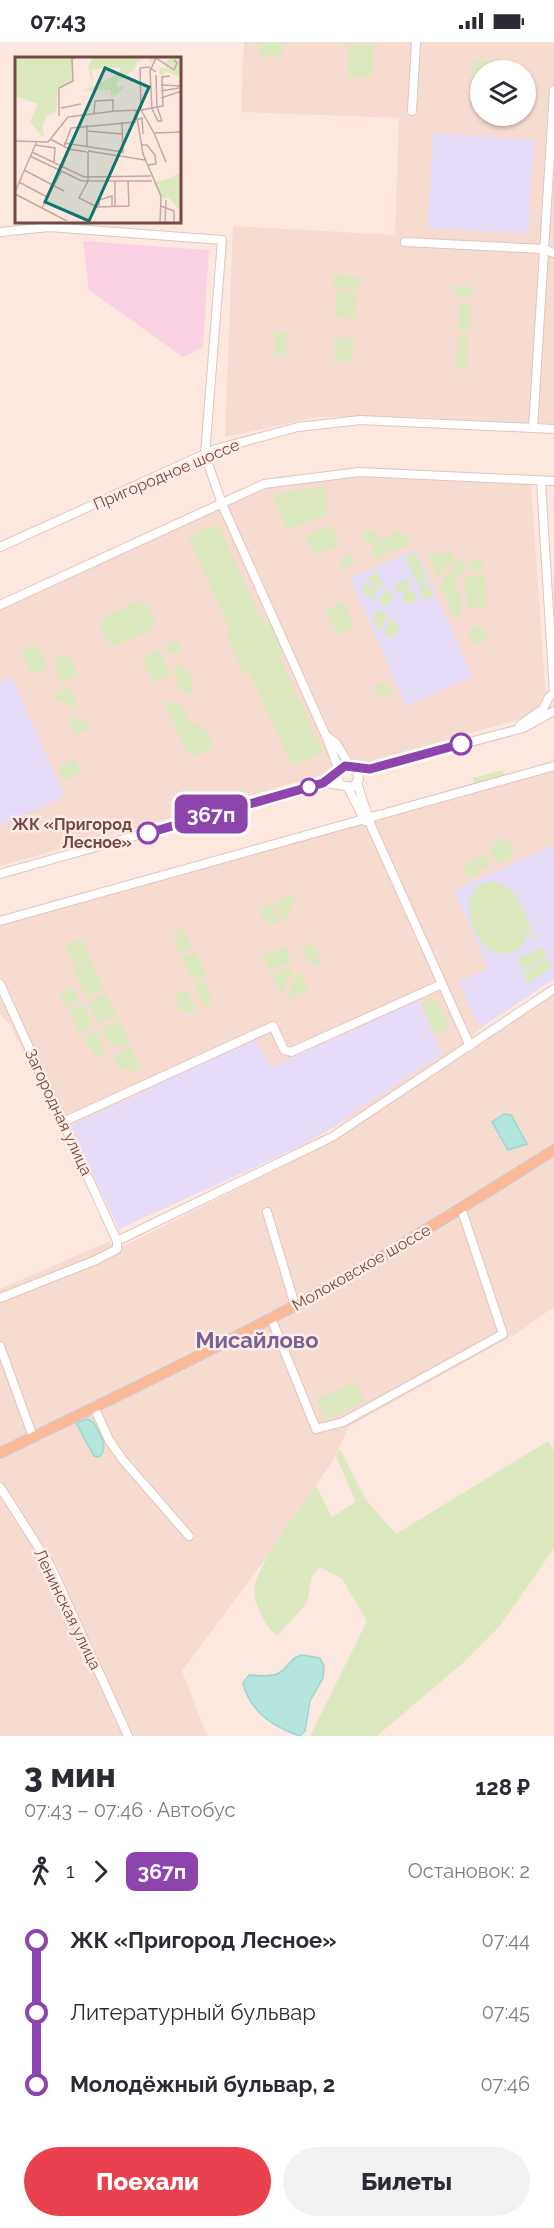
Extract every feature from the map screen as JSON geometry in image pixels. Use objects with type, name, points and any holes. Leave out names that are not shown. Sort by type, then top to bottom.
[{"type":"main road","name":"Молоковское шоссе","points":[[0,1453],[271,1318],[398,1247],[554,1150]]},
{"type":"street","points":[[412,111],[416,42]]},
{"type":"street","points":[[533,428],[554,90]]},
{"type":"street","points":[[0,232],[49,227],[222,240],[205,455],[222,504],[327,736],[338,772],[339,784]]},
{"type":"street","points":[[405,242],[543,249],[554,253]]},
{"type":"street","name":"Пригородное шоссе","points":[[0,548],[205,455],[263,435],[350,421],[402,420],[554,429]]},
{"type":"street","points":[[0,605],[264,484],[332,473],[359,472],[554,481]]},
{"type":"street","points":[[511,731],[534,717],[554,693],[542,481]]},
{"type":"street","points":[[323,783],[338,772],[352,767],[370,769],[533,724],[554,711],[548,703]]},
{"type":"street","points":[[327,736],[336,743],[352,767],[358,781],[367,818]]},
{"type":"street","points":[[0,921],[554,766]]},
{"type":"street","points":[[348,788],[370,769]]},
{"type":"street","points":[[0,874],[323,783],[339,784],[348,788],[367,818],[470,1046]]},
{"type":"street","name":"Загородная улица","points":[[0,984],[117,1241]]},
{"type":"street","points":[[63,1122],[273,1026],[284,1050],[291,1052],[442,984]]},
{"type":"street","points":[[0,1298],[96,1260],[117,1249],[117,1241],[332,1137],[554,989]]},
{"type":"street","points":[[271,1318],[316,1429],[343,1422],[503,1334],[461,1208]]},
{"type":"street","points":[[267,1212],[294,1305]]},
{"type":"street","points":[[0,1346],[33,1437]]},
{"type":"street","points":[[93,1407],[123,1460],[189,1536]]},
{"type":"street","name":"Ленинская улица","points":[[0,1487],[51,1567],[128,1736]]},
{"type":"shaded area","points":[[244,42],[554,42],[554,424],[406,417],[317,417],[225,437],[233,226],[395,235],[399,118],[241,112]]},
{"type":"shaded area","points":[[433,133],[534,140],[528,234],[428,228]]},
{"type":"shaded area","points":[[83,241],[209,250],[203,347],[183,357],[89,290]]},
{"type":"shaded area","points":[[339,476],[531,485],[546,701],[538,714],[0,866],[0,610],[271,487]]},
{"type":"shaded area","points":[[417,549],[472,676],[406,706],[350,578]]},
{"type":"shaded area","points":[[11,677],[65,796],[0,826],[0,682]]},
{"type":"shaded area","points":[[554,763],[554,845],[454,890],[488,968],[478,1025],[482,1027],[453,1053],[393,1093],[305,1144],[271,1067],[147,1091],[60,1131],[11,1026],[0,1014],[0,916]]},
{"type":"shaded area","points":[[554,845],[554,979],[482,1027],[478,1025],[459,982],[488,968],[454,890]]},
{"type":"shaded area","points":[[554,995],[554,1307],[514,1335],[348,1427],[336,1456],[283,1535],[182,1671],[207,1736],[0,1736],[0,1289],[110,1241],[114,1251],[327,1144]]},
{"type":"shaded area","points":[[418,1001],[442,1054],[328,1130],[304,1142],[305,1144],[119,1229],[69,1126],[147,1091],[148,1087],[255,1040],[271,1067]]},
{"type":"green space","points":[[260,42],[283,42],[282,57],[259,56]]},
{"type":"green space","points":[[350,44],[374,45],[372,77],[348,76]]},
{"type":"green space","points":[[334,275],[360,277],[360,290],[333,288]]},
{"type":"green space","points":[[455,286],[472,286],[472,297],[455,296]]},
{"type":"green space","points":[[336,292],[357,293],[355,318],[335,317]]},
{"type":"green space","points":[[460,304],[471,304],[470,332],[458,332]]},
{"type":"green space","points":[[275,332],[287,332],[287,355],[274,355]]},
{"type":"green space","points":[[458,337],[468,337],[466,370],[456,369]]},
{"type":"green space","points":[[335,338],[354,338],[353,362],[334,361]]},
{"type":"green space","points":[[326,485],[327,515],[287,530],[273,495]]},
{"type":"green space","points":[[218,524],[261,618],[270,622],[284,653],[279,656],[323,752],[292,766],[250,673],[244,674],[226,635],[231,631],[188,537]]},
{"type":"green space","points":[[331,525],[340,545],[313,555],[305,535]]},
{"type":"green space","points":[[367,530],[377,532],[381,541],[398,530],[410,537],[408,546],[387,552],[376,559],[371,551],[374,546],[363,539],[363,533]]},
{"type":"green space","points":[[450,552],[455,560],[437,577],[428,555]]},
{"type":"green space","points":[[348,553],[353,556],[353,564],[340,569],[338,567]]},
{"type":"green space","points":[[416,553],[427,579],[417,584],[405,557]]},
{"type":"green space","points":[[476,558],[481,560],[483,565],[481,570],[476,572],[471,570],[469,565],[471,560]]},
{"type":"green space","points":[[457,560],[465,563],[465,568],[456,580],[456,590],[462,596],[460,617],[451,614],[446,595],[439,587],[444,581],[443,577],[455,568]]},
{"type":"green space","points":[[375,572],[384,584],[378,590],[367,578]]},
{"type":"green space","points":[[485,575],[487,606],[467,608],[465,576]]},
{"type":"green space","points":[[408,578],[412,586],[399,593],[393,585]]},
{"type":"green space","points":[[365,582],[376,591],[373,600],[360,592]]},
{"type":"green space","points":[[428,582],[434,596],[424,599],[418,587]]},
{"type":"green space","points":[[388,588],[394,596],[385,607],[379,603],[379,598]]},
{"type":"green space","points":[[409,590],[414,592],[416,597],[414,602],[409,604],[404,602],[402,597],[404,592]]},
{"type":"green space","points":[[137,601],[148,605],[155,620],[151,630],[117,646],[107,642],[99,626],[104,617]]},
{"type":"green space","points":[[344,601],[355,627],[337,635],[325,610]]},
{"type":"green space","points":[[378,609],[388,617],[380,631],[372,621]]},
{"type":"green space","points":[[391,619],[400,626],[393,639],[383,633]]},
{"type":"green space","points":[[478,626],[484,629],[487,635],[484,641],[478,644],[472,641],[469,635],[472,629]]},
{"type":"green space","points":[[177,640],[182,651],[175,654],[168,651],[165,645]]},
{"type":"green space","points":[[37,643],[48,668],[32,675],[21,650]]},
{"type":"green space","points":[[159,650],[171,674],[153,683],[142,658]]},
{"type":"green space","points":[[59,655],[71,657],[79,675],[61,683],[55,668]]},
{"type":"green space","points":[[180,665],[189,672],[192,678],[194,690],[189,693],[180,690],[173,671]]},
{"type":"green space","points":[[378,683],[383,683],[393,689],[393,695],[377,695],[375,690]]},
{"type":"green space","points":[[69,687],[78,706],[76,709],[53,697]]},
{"type":"green space","points":[[167,701],[182,705],[190,720],[207,731],[213,744],[209,749],[192,756],[187,752],[164,703]]},
{"type":"green space","points":[[71,716],[89,723],[90,728],[76,735],[68,718]]},
{"type":"green space","points":[[75,759],[81,773],[63,781],[57,767]]},
{"type":"green space","points":[[503,770],[504,775],[474,783],[473,778]]},
{"type":"green space","points":[[502,840],[510,843],[513,851],[510,859],[502,862],[494,859],[491,851],[494,843]]},
{"type":"green space","points":[[483,855],[488,857],[490,862],[488,867],[483,869],[478,867],[476,862],[478,857]]},
{"type":"green space","points":[[472,861],[480,869],[472,877],[464,869]]},
{"type":"green space","points":[[492,881],[501,883],[515,895],[536,940],[533,941],[528,931],[523,944],[512,952],[499,953],[488,948],[478,938],[472,924],[469,910],[471,897],[478,887]]},
{"type":"green space","points":[[294,893],[295,897],[286,921],[283,922],[274,903]]},
{"type":"green space","points":[[271,904],[280,924],[263,920],[258,910]]},
{"type":"green space","points":[[182,927],[192,948],[180,954],[173,940]]},
{"type":"green space","points":[[81,938],[91,959],[75,966],[65,945]]},
{"type":"green space","points":[[308,941],[318,951],[320,966],[309,962],[303,952]]},
{"type":"green space","points":[[285,946],[292,961],[270,971],[263,956]]},
{"type":"green space","points":[[543,947],[547,957],[522,970],[517,959]]},
{"type":"green space","points":[[195,952],[206,975],[196,980],[191,977],[182,958]]},
{"type":"green space","points":[[548,958],[552,967],[528,983],[523,972]]},
{"type":"green space","points":[[91,960],[104,989],[86,997],[73,968]]},
{"type":"green space","points":[[290,967],[293,970],[281,996],[272,975]]},
{"type":"green space","points":[[297,972],[301,972],[309,990],[288,999]]},
{"type":"green space","points":[[204,980],[213,1000],[205,1008],[196,989],[197,983]]},
{"type":"green space","points":[[73,987],[79,1000],[66,1007],[60,993]]},
{"type":"green space","points":[[184,990],[188,993],[197,1012],[181,1012],[173,995]]},
{"type":"green space","points":[[106,993],[117,1016],[98,1024],[88,1002]]},
{"type":"green space","points":[[431,998],[433,1001],[437,1000],[448,1023],[448,1027],[436,1036],[422,1004]]},
{"type":"green space","points":[[83,1004],[94,1027],[79,1033],[69,1010]]},
{"type":"green space","points":[[119,1020],[129,1043],[119,1048],[107,1040],[101,1029]]},
{"type":"green space","points":[[96,1031],[106,1054],[97,1058],[82,1037]]},
{"type":"green space","points":[[131,1047],[142,1070],[119,1069],[113,1056]]},
{"type":"green space","points":[[356,1381],[365,1402],[325,1420],[316,1399]]},
{"type":"green space","points":[[548,1441],[554,1450],[554,1548],[500,1626],[464,1662],[377,1736],[310,1736],[367,1621],[342,1579],[320,1567],[312,1576],[307,1603],[277,1636],[259,1611],[255,1588],[260,1570],[267,1558],[316,1486],[332,1517],[356,1502],[336,1456],[340,1449],[366,1500],[396,1534]]},
{"type":"water","points":[[504,1114],[511,1115],[527,1144],[508,1150],[492,1122]]},
{"type":"water","points":[[87,1419],[94,1423],[103,1440],[104,1449],[99,1457],[94,1456],[76,1423]]},
{"type":"water","points":[[302,1655],[320,1658],[324,1666],[323,1678],[310,1701],[305,1731],[300,1736],[264,1717],[251,1702],[243,1683],[249,1675],[275,1675]]},
{"type":"bus line","name":"367п","points":[[148,833],[323,783],[345,766],[370,769],[461,744]]},
{"type":"place","name":"ЖК «Пригород Лесное»","points":[[148,833]]},
{"type":"district","name":"Мисайлово","points":[[257,1340]]}]
